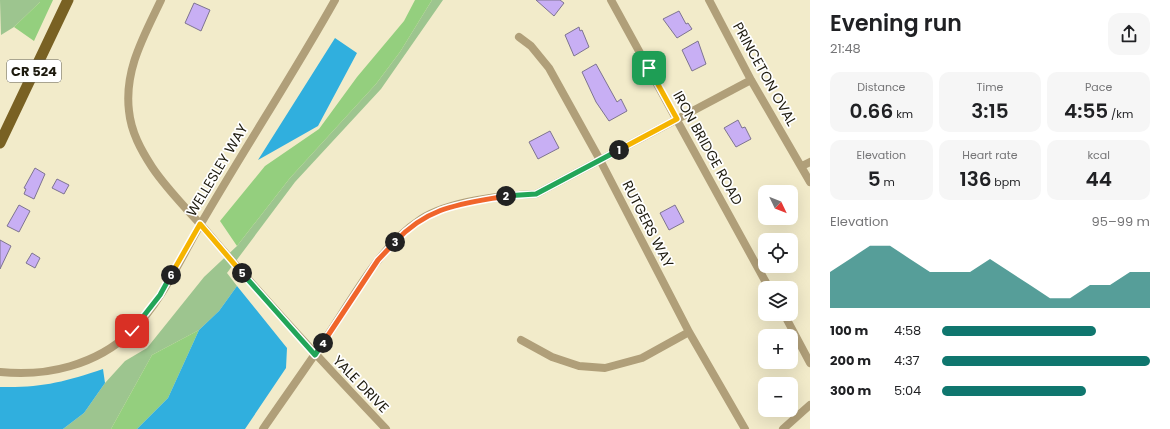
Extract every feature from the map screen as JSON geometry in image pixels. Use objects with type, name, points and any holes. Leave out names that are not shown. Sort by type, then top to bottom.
[{"type":"main road","name":"CR 524","points":[[0,143],[68,0]]},
{"type":"street","name":"YALE DRIVE","points":[[161,0],[136,51],[131,71],[128,93],[129,112],[132,128],[140,148],[153,168],[200,224],[315,355],[386,429]]},
{"type":"street","name":"WELLESLEY WAY","points":[[0,372],[16,374],[48,372],[87,361],[112,348],[132,331],[160,295],[200,224],[335,0]]},
{"type":"street","name":"IRON BRIDGE ROAD","points":[[611,0],[765,281]]},
{"type":"street","name":"PRINCETON OVAL","points":[[709,0],[751,80],[810,182]]},
{"type":"street","name":"RUTGERS WAY","points":[[519,37],[532,46],[549,68],[600,160],[689,332],[745,429]]},
{"type":"street","points":[[263,429],[315,355],[378,260],[403,233],[422,219],[450,206],[515,195],[536,194],[751,80]]},
{"type":"street","points":[[802,166],[810,162]]},
{"type":"street","points":[[788,321],[810,363]]},
{"type":"street","points":[[520,340],[552,357],[579,366],[605,368],[642,358],[689,332]]},
{"type":"street","points":[[783,429],[810,405]]},
{"type":"green space","points":[[0,0],[40,0],[40,2],[14,27],[1,35]]},
{"type":"green space","points":[[40,0],[53,0],[34,41],[14,27],[40,2]]},
{"type":"green space","points":[[415,0],[432,0],[400,52],[376,84],[290,178],[237,246],[220,221],[265,166],[319,129],[357,77],[404,21]]},
{"type":"green space","points":[[432,0],[443,0],[381,89],[295,182],[227,273],[237,286],[219,311],[199,330],[152,355],[111,429],[63,429],[84,413],[105,383],[125,361],[147,348],[204,277],[237,246],[290,178],[376,84],[400,52]]},
{"type":"green space","points":[[199,330],[168,398],[137,429],[111,429],[152,355]]},
{"type":"water","points":[[335,38],[357,53],[318,126],[258,160]]},
{"type":"water","points":[[237,286],[287,348],[286,368],[245,429],[137,429],[168,398],[199,330],[219,311]]},
{"type":"water","points":[[103,369],[105,383],[84,413],[63,429],[0,429],[0,387],[52,383]]},
{"type":"building","points":[[536,0],[560,0],[564,3],[554,16]]},
{"type":"building","points":[[194,3],[210,10],[201,31],[185,23]]},
{"type":"building","points":[[679,11],[686,24],[688,23],[692,29],[677,38],[663,19]]},
{"type":"building","points":[[579,27],[580,31],[582,30],[589,47],[574,56],[565,35]]},
{"type":"building","points":[[698,41],[706,64],[692,71],[682,50]]},
{"type":"building","points":[[596,64],[617,102],[621,99],[627,111],[609,121],[596,102],[582,72]]},
{"type":"building","points":[[738,120],[742,128],[745,127],[751,139],[736,147],[724,128]]},
{"type":"building","points":[[550,131],[559,148],[538,159],[529,142]]},
{"type":"building","points":[[35,168],[45,174],[34,199],[24,194],[26,189],[24,188]]},
{"type":"building","points":[[57,179],[69,185],[64,194],[52,188]]},
{"type":"building","points":[[19,205],[30,211],[19,232],[7,226]]},
{"type":"building","points":[[675,205],[684,222],[669,230],[660,213]]},
{"type":"building","points":[[0,240],[11,246],[0,269]]},
{"type":"building","points":[[32,253],[40,258],[35,268],[26,263]]},
{"type":"route","points":[[132,331],[160,295],[200,224],[315,355],[378,260],[403,233],[422,219],[450,206],[515,195],[536,194],[677,119],[649,68]]}]
